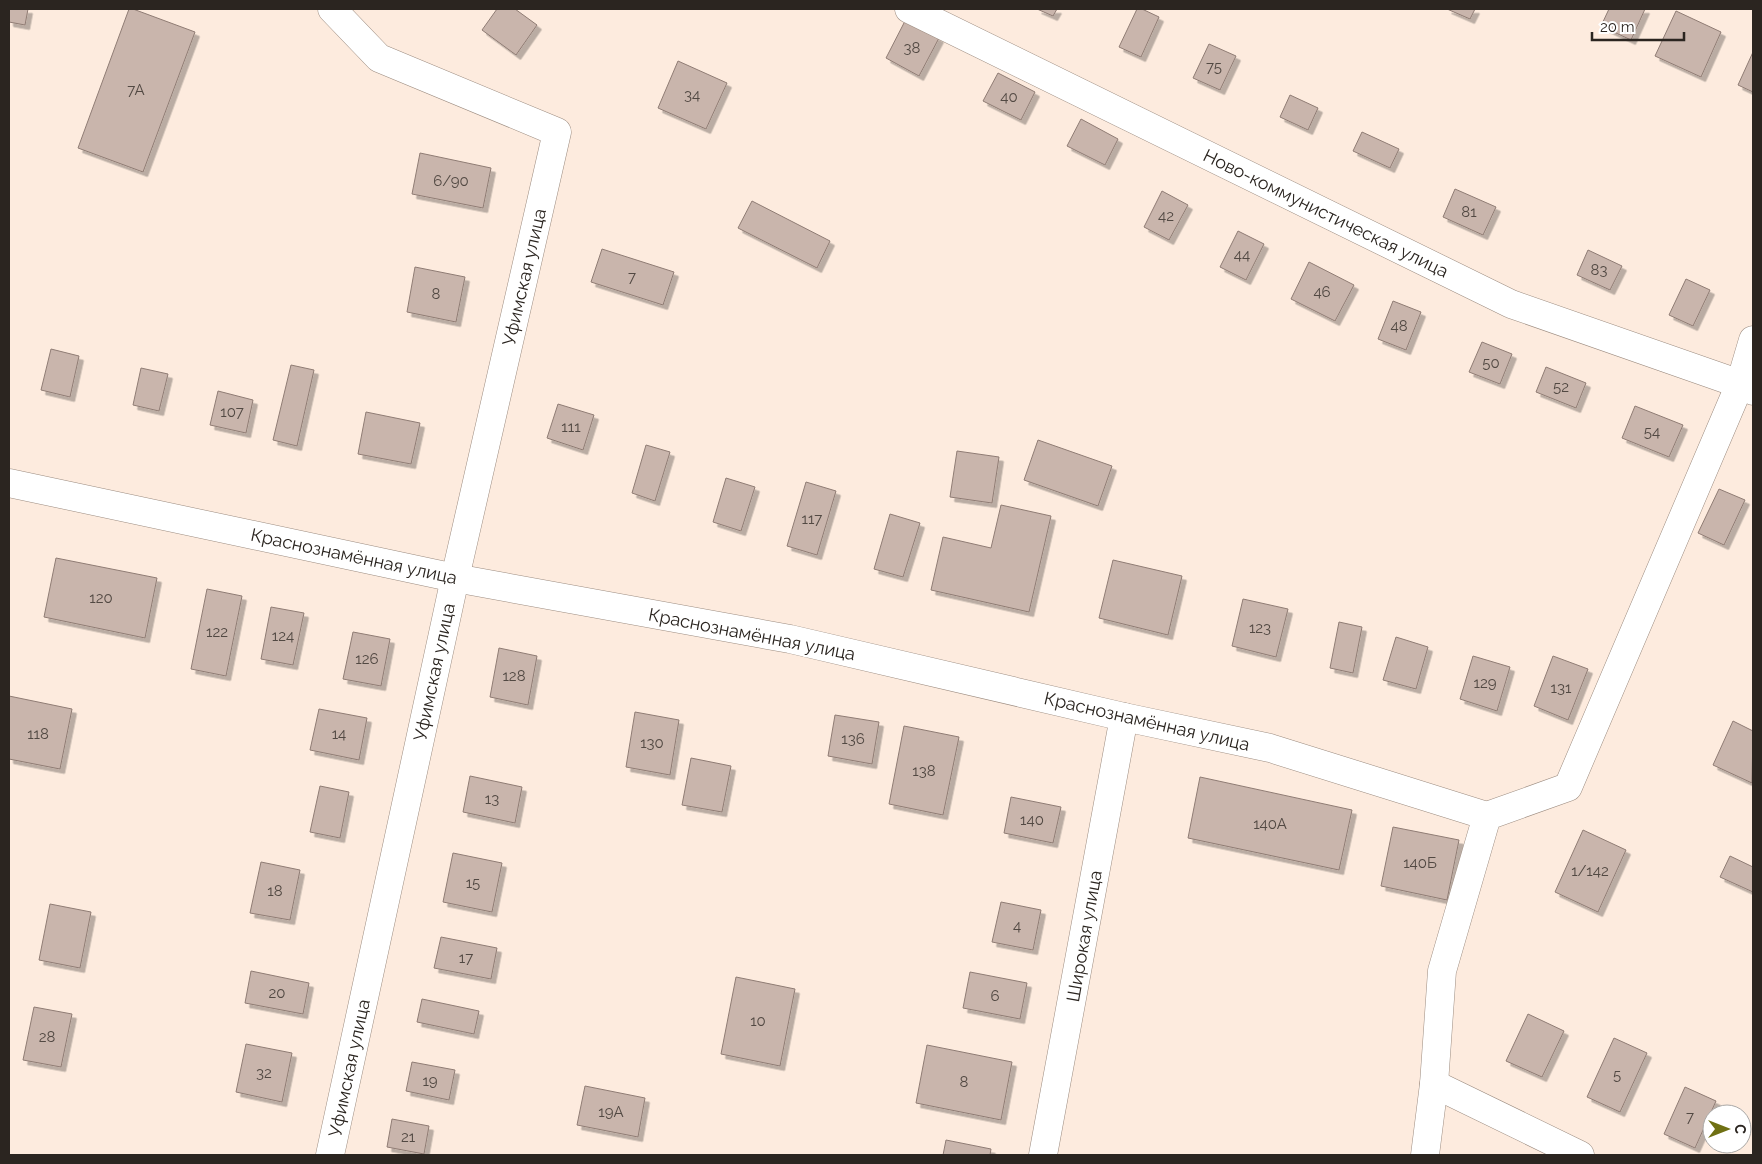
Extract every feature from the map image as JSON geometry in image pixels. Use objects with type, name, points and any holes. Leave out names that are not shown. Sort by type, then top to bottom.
[{"type":"street","name":"Уфимская улица","points":[[330,1155],[455,578],[557,132],[379,58],[332,9]]},
{"type":"street","name":"Ново-коммунистическая улица","points":[[909,9],[1511,304],[1747,388]]},
{"type":"street","points":[[1425,1155],[1434,1084],[1442,971],[1487,816],[1568,787],[1747,388],[1753,340]]},
{"type":"street","name":"Краснознамённая улица","points":[[9,483],[455,578],[790,639],[1124,717],[1270,748],[1487,816]]},
{"type":"street","name":"Широкая улица","points":[[1043,1155],[1124,717]]},
{"type":"street","points":[[1434,1084],[1580,1155]]},
{"type":"building","points":[[9,9],[28,9],[25,25],[9,22]]},
{"type":"building","points":[[129,9],[195,32],[143,172],[78,148]]},
{"type":"building","points":[[497,9],[515,9],[537,25],[516,55],[482,30]]},
{"type":"building","points":[[1037,9],[1057,9],[1053,16]]},
{"type":"building","points":[[1137,9],[1142,9],[1159,17],[1141,57],[1119,47]]},
{"type":"building","points":[[1447,9],[1475,9],[1470,19]]},
{"type":"building","points":[[1609,9],[1645,9],[1631,40],[1601,26]]},
{"type":"building","points":[[1676,11],[1721,32],[1701,77],[1655,56]]},
{"type":"building","points":[[905,21],[939,38],[919,76],[886,58]]},
{"type":"building","points":[[1209,44],[1236,56],[1220,90],[1193,78]]},
{"type":"building","points":[[1753,52],[1753,92],[1738,85]]},
{"type":"building","points":[[678,61],[727,83],[706,129],[658,108]]},
{"type":"building","points":[[998,73],[1035,92],[1021,120],[983,101]]},
{"type":"building","points":[[1290,95],[1318,108],[1308,130],[1280,117]]},
{"type":"building","points":[[1081,119],[1118,139],[1105,165],[1067,146]]},
{"type":"building","points":[[1362,132],[1399,149],[1390,168],[1353,151]]},
{"type":"building","points":[[420,153],[491,168],[483,208],[412,194]]},
{"type":"building","points":[[1455,189],[1496,207],[1483,235],[1443,217]]},
{"type":"building","points":[[1162,191],[1188,205],[1169,240],[1144,227]]},
{"type":"building","points":[[752,201],[830,241],[817,268],[738,228]]},
{"type":"building","points":[[1238,231],[1264,244],[1246,280],[1220,267]]},
{"type":"building","points":[[602,249],[674,272],[663,305],[591,282]]},
{"type":"building","points":[[1588,250],[1622,266],[1610,290],[1577,275]]},
{"type":"building","points":[[1309,262],[1354,285],[1335,321],[1291,299]]},
{"type":"building","points":[[415,267],[465,277],[456,322],[407,312]]},
{"type":"building","points":[[1686,279],[1710,290],[1693,326],[1669,315]]},
{"type":"building","points":[[1393,301],[1421,312],[1406,350],[1378,339]]},
{"type":"building","points":[[1482,342],[1512,354],[1500,384],[1469,372]]},
{"type":"building","points":[[51,349],[79,356],[70,397],[41,390]]},
{"type":"building","points":[[291,365],[314,370],[297,446],[273,440]]},
{"type":"building","points":[[1546,367],[1586,383],[1576,408],[1536,392]]},
{"type":"building","points":[[141,368],[168,374],[159,411],[133,405]]},
{"type":"building","points":[[218,391],[253,400],[246,433],[210,425]]},
{"type":"building","points":[[558,404],[594,415],[583,450],[547,438]]},
{"type":"building","points":[[1635,406],[1683,425],[1669,457],[1622,438]]},
{"type":"building","points":[[366,412],[420,423],[411,464],[358,454]]},
{"type":"building","points":[[1038,440],[1112,466],[1098,506],[1024,480]]},
{"type":"building","points":[[646,445],[670,452],[655,501],[632,493]]},
{"type":"building","points":[[957,451],[999,457],[992,503],[950,497]]},
{"type":"building","points":[[726,478],[755,487],[741,531],[713,522]]},
{"type":"building","points":[[806,482],[836,491],[817,555],[787,546]]},
{"type":"building","points":[[1719,489],[1745,500],[1724,545],[1698,533]]},
{"type":"building","points":[[1001,505],[1051,516],[1029,612],[931,590],[943,537],[991,548]]},
{"type":"building","points":[[890,514],[920,523],[903,577],[874,569]]},
{"type":"building","points":[[56,558],[157,578],[145,638],[44,617]]},
{"type":"building","points":[[1113,560],[1182,576],[1168,635],[1099,618]]},
{"type":"building","points":[[207,589],[242,596],[226,676],[191,669]]},
{"type":"building","points":[[1243,599],[1288,609],[1276,657],[1232,646]]},
{"type":"building","points":[[271,607],[304,613],[293,665],[261,659]]},
{"type":"building","points":[[1339,622],[1362,627],[1353,673],[1330,668]]},
{"type":"building","points":[[353,632],[390,639],[381,686],[343,679]]},
{"type":"building","points":[[1396,637],[1428,647],[1416,689],[1383,680]]},
{"type":"building","points":[[499,648],[537,656],[528,705],[490,697]]},
{"type":"building","points":[[1473,656],[1510,667],[1497,711],[1460,699]]},
{"type":"building","points":[[1553,656],[1588,669],[1568,720],[1534,706]]},
{"type":"building","points":[[9,696],[72,709],[60,769],[9,759]]},
{"type":"building","points":[[319,709],[367,718],[359,760],[310,750]]},
{"type":"building","points":[[635,712],[679,720],[670,775],[626,767]]},
{"type":"building","points":[[835,715],[879,722],[872,764],[828,756]]},
{"type":"building","points":[[1733,721],[1753,731],[1752,783],[1713,765]]},
{"type":"building","points":[[904,726],[959,737],[943,815],[889,804]]},
{"type":"building","points":[[691,758],[731,766],[722,812],[682,805]]},
{"type":"building","points":[[470,776],[522,787],[515,823],[463,812]]},
{"type":"building","points":[[1200,777],[1352,810],[1339,870],[1188,838]]},
{"type":"building","points":[[320,786],[349,792],[340,838],[310,832]]},
{"type":"building","points":[[1011,797],[1061,807],[1053,843],[1004,833]]},
{"type":"building","points":[[1393,827],[1459,840],[1447,900],[1381,886]]},
{"type":"building","points":[[1583,830],[1626,850],[1598,912],[1555,892]]},
{"type":"building","points":[[453,853],[502,863],[492,912],[443,902]]},
{"type":"building","points":[[1730,856],[1753,867],[1753,892],[1720,877]]},
{"type":"building","points":[[261,862],[300,870],[290,920],[250,913]]},
{"type":"building","points":[[1001,902],[1041,910],[1033,950],[992,942]]},
{"type":"building","points":[[50,904],[91,912],[80,968],[39,960]]},
{"type":"building","points":[[441,937],[497,948],[491,979],[434,968]]},
{"type":"building","points":[[251,971],[309,983],[303,1014],[245,1003]]},
{"type":"building","points":[[970,972],[1027,983],[1020,1019],[963,1008]]},
{"type":"building","points":[[736,977],[795,989],[780,1066],[721,1054]]},
{"type":"building","points":[[422,999],[479,1011],[474,1034],[417,1022]]},
{"type":"building","points":[[34,1007],[72,1014],[61,1067],[23,1060]]},
{"type":"building","points":[[1528,1014],[1564,1031],[1542,1077],[1506,1061]]},
{"type":"building","points":[[1614,1038],[1647,1053],[1620,1112],[1587,1097]]},
{"type":"building","points":[[246,1044],[292,1053],[282,1102],[236,1092]]},
{"type":"building","points":[[927,1045],[1012,1062],[1001,1120],[916,1103]]},
{"type":"building","points":[[412,1062],[455,1070],[449,1100],[406,1091]]},
{"type":"building","points":[[585,1086],[645,1098],[638,1137],[577,1125]]},
{"type":"building","points":[[1685,1087],[1716,1101],[1715,1104],[1702,1104],[1702,1132],[1695,1148],[1664,1134]]},
{"type":"building","points":[[392,1119],[429,1126],[424,1154],[387,1147]]},
{"type":"building","points":[[946,1140],[991,1149],[990,1155],[943,1155]]}]
